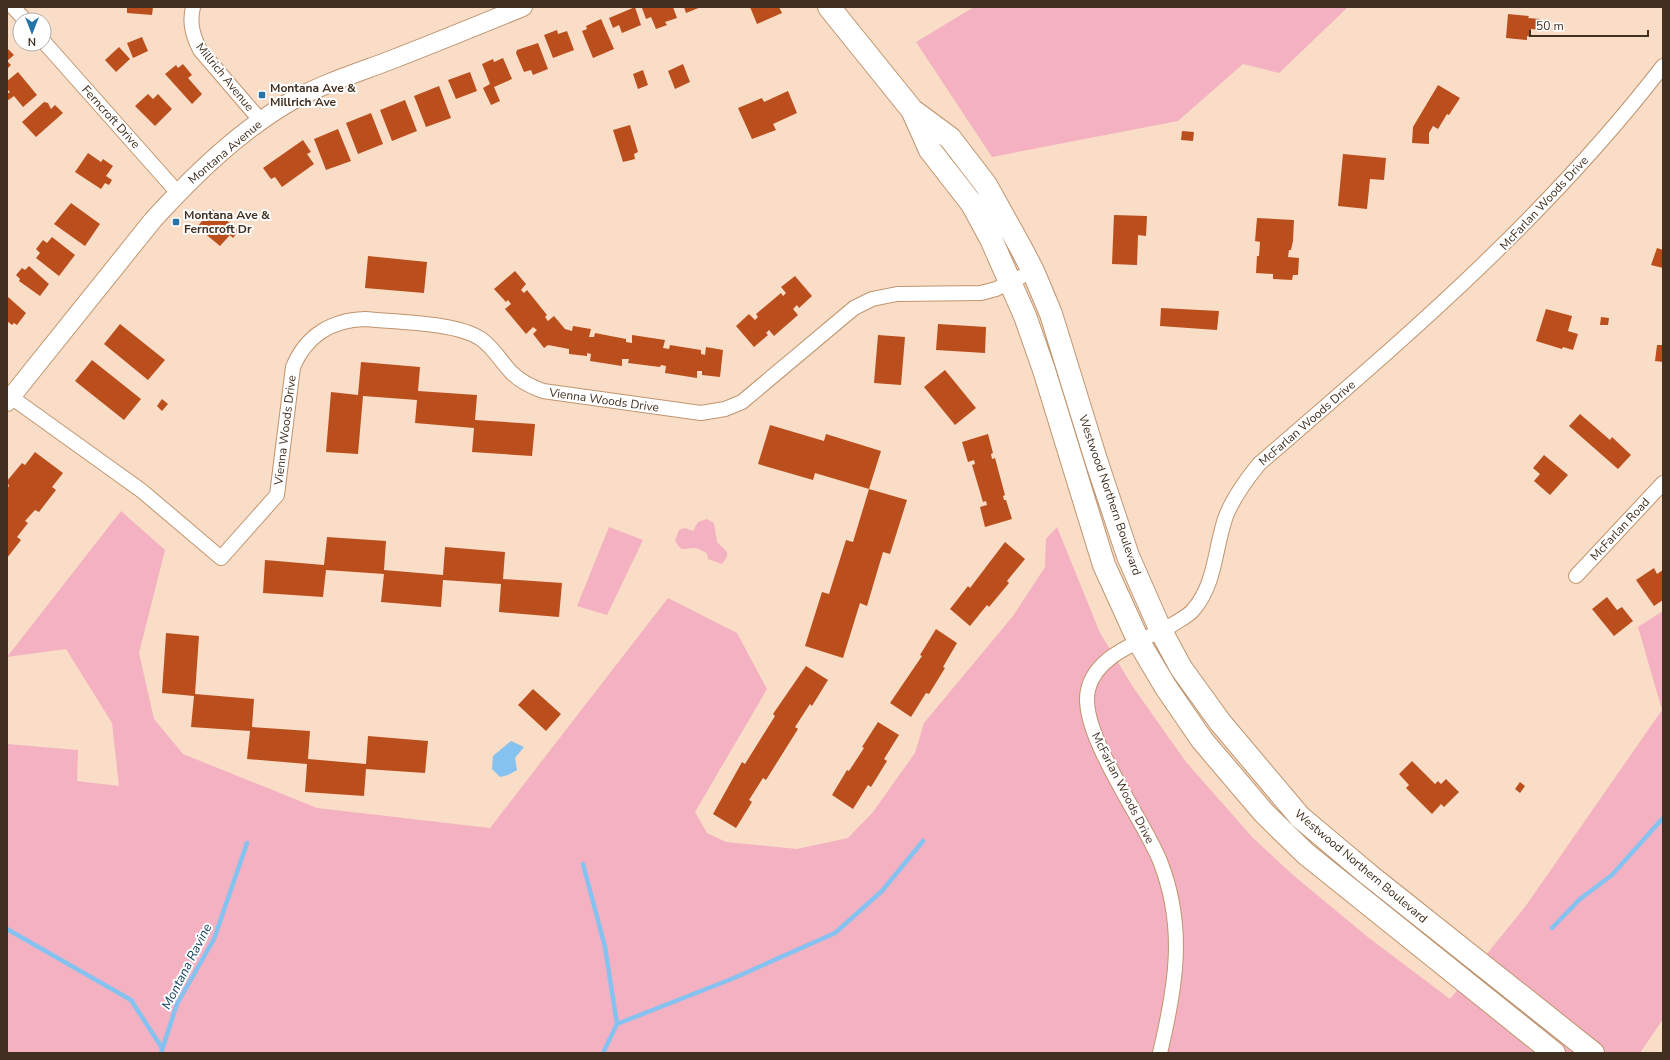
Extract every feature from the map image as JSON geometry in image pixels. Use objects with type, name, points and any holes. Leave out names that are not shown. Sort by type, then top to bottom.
[{"type":"main road","name":"Westwood Northern Boulevard","points":[[830,7],[912,110],[930,150],[972,204],[991,239],[1011,282],[1044,370],[1104,565],[1139,642],[1165,686],[1202,740],[1264,813],[1306,854],[1554,1053]]},
{"type":"main road","name":"Westwood Northern Boulevard","points":[[912,110],[950,138],[986,185],[1033,271],[1051,314],[1097,463],[1128,556],[1161,630],[1181,668],[1220,722],[1300,817],[1369,875],[1593,1053]]},
{"type":"street","name":"Millrich Avenue","points":[[192,7],[191,27],[194,39],[200,50],[261,121]]},
{"type":"street","name":"Montana Avenue","points":[[9,400],[153,220],[178,192],[218,155],[261,121],[293,100],[326,83],[391,60],[523,7]]},
{"type":"street","name":"Ferncroft Drive","points":[[52,51],[178,192]]},
{"type":"street","name":"McFarlan Woods Drive","points":[[1160,1053],[1174,985],[1177,955],[1176,917],[1160,861],[1101,749],[1087,713],[1088,690],[1096,671],[1108,660],[1193,610],[1205,594],[1226,517],[1240,488],[1259,464],[1436,310],[1504,245],[1579,166],[1663,66]]},
{"type":"street","name":"Vienna Woods Drive","points":[[9,400],[142,491],[221,558],[277,495],[293,367],[302,349],[309,341],[324,329],[337,322],[351,319],[365,319],[456,328],[481,338],[490,346],[512,373],[531,387],[543,391],[701,413],[725,409],[742,402],[854,308],[872,299],[897,294],[981,293],[996,289],[1033,271]]},
{"type":"street","name":"McFarlan Road","points":[[1576,576],[1663,483]]},
{"type":"shaded area","points":[[974,7],[1348,7],[1279,73],[1243,64],[1178,121],[992,157],[916,42]]},
{"type":"shaded area","points":[[121,511],[165,550],[139,653],[154,719],[183,754],[317,808],[490,828],[668,598],[737,633],[767,689],[695,812],[707,833],[726,842],[797,849],[848,838],[873,812],[915,753],[924,723],[1013,616],[1045,567],[1046,539],[1057,527],[1100,633],[1133,687],[1186,762],[1253,838],[1293,875],[1369,938],[1450,999],[1525,907],[1662,710],[1638,627],[1663,611],[1663,1019],[1640,1053],[7,1053],[7,744],[78,750],[77,781],[119,786],[112,723],[66,649],[7,657]]},
{"type":"shaded area","points":[[707,519],[714,523],[717,542],[727,552],[727,557],[722,564],[708,559],[707,553],[698,549],[682,549],[675,541],[679,530],[685,528],[693,531],[698,522]]},
{"type":"shaded area","points":[[609,527],[643,540],[607,615],[577,606]]},
{"type":"water","points":[[511,741],[524,747],[515,758],[517,770],[500,777],[492,769],[493,756]]},
{"type":"building","points":[[127,7],[153,7],[152,15],[127,13]]},
{"type":"building","points":[[635,7],[641,25],[622,33],[619,25],[613,28],[609,18]]},
{"type":"building","points":[[673,7],[677,18],[665,22],[667,25],[656,29],[651,17],[646,19],[642,8]]},
{"type":"building","points":[[684,7],[701,7],[686,13]]},
{"type":"building","points":[[750,7],[779,7],[782,13],[757,24]]},
{"type":"building","points":[[1508,14],[1529,16],[1528,18],[1540,19],[1539,30],[1531,29],[1531,37],[1527,36],[1527,40],[1506,38]]},
{"type":"building","points":[[601,19],[614,49],[593,58],[582,31],[587,29],[586,26]]},
{"type":"building","points":[[557,30],[558,34],[567,31],[574,50],[553,58],[544,35]]},
{"type":"building","points":[[142,37],[148,51],[133,58],[127,43]]},
{"type":"building","points":[[538,43],[548,69],[533,75],[531,70],[524,72],[516,53],[517,50]]},
{"type":"building","points":[[119,47],[130,59],[116,72],[105,60]]},
{"type":"building","points":[[7,48],[14,55],[7,61]]},
{"type":"building","points":[[503,58],[512,79],[494,87],[500,101],[491,105],[483,88],[490,84],[482,64],[493,59],[494,62]]},
{"type":"building","points":[[7,61],[11,65],[7,69]]},
{"type":"building","points":[[183,64],[192,75],[188,78],[202,94],[192,104],[165,74],[176,65],[178,68]]},
{"type":"building","points":[[683,64],[690,82],[675,89],[668,71]]},
{"type":"building","points":[[643,70],[648,85],[638,89],[633,74]]},
{"type":"building","points":[[18,72],[37,95],[23,107],[14,96],[7,101],[7,94],[10,92],[7,89],[7,81]]},
{"type":"building","points":[[470,72],[477,91],[456,99],[448,80]]},
{"type":"building","points":[[1438,85],[1460,98],[1449,115],[1447,114],[1438,129],[1433,126],[1429,133],[1429,144],[1412,143],[1413,127]]},
{"type":"building","points":[[439,86],[451,118],[426,127],[414,96]]},
{"type":"building","points":[[788,91],[797,113],[773,124],[776,130],[752,139],[738,108],[762,98],[764,102]]},
{"type":"building","points":[[148,94],[153,99],[158,94],[172,109],[155,126],[135,106]]},
{"type":"building","points":[[405,100],[417,131],[392,141],[380,110]]},
{"type":"building","points":[[44,102],[48,103],[51,109],[55,105],[63,113],[36,137],[22,122]]},
{"type":"building","points":[[371,113],[383,144],[358,154],[346,123]]},
{"type":"building","points":[[630,125],[638,152],[634,154],[635,159],[623,162],[613,130]]},
{"type":"building","points":[[338,129],[351,161],[326,170],[314,139]]},
{"type":"building","points":[[1182,131],[1194,132],[1193,141],[1181,140]]},
{"type":"building","points":[[303,140],[311,152],[307,154],[314,164],[282,187],[275,177],[271,179],[263,168]]},
{"type":"building","points":[[88,153],[101,162],[103,159],[113,166],[106,176],[112,180],[109,185],[105,183],[101,189],[75,172]]},
{"type":"building","points":[[1343,154],[1386,158],[1384,180],[1370,179],[1367,209],[1338,206]]},
{"type":"building","points":[[71,203],[100,224],[85,246],[54,224]]},
{"type":"building","points":[[212,209],[239,230],[233,238],[230,235],[220,246],[197,227]]},
{"type":"building","points":[[1114,215],[1147,216],[1146,236],[1138,235],[1137,265],[1112,264]]},
{"type":"building","points":[[1257,218],[1294,220],[1293,241],[1288,257],[1299,258],[1298,275],[1293,275],[1292,280],[1273,279],[1273,274],[1256,273],[1260,242],[1255,241]]},
{"type":"building","points":[[52,237],[75,255],[59,276],[36,258],[40,253],[36,249],[43,240],[47,243]]},
{"type":"building","points":[[1657,248],[1663,250],[1663,268],[1651,265]]},
{"type":"building","points":[[368,256],[427,262],[424,293],[365,288]]},
{"type":"building","points":[[29,266],[49,284],[40,296],[19,281],[20,279],[16,275],[22,268],[25,270]]},
{"type":"building","points":[[515,271],[526,284],[521,290],[524,293],[527,290],[547,315],[545,317],[548,321],[554,316],[565,329],[572,331],[573,326],[591,329],[589,337],[594,337],[595,333],[626,339],[626,342],[632,343],[632,335],[665,340],[663,348],[669,349],[670,345],[701,350],[701,354],[705,355],[706,347],[723,350],[720,377],[702,375],[702,371],[697,371],[697,378],[665,373],[666,366],[661,365],[660,367],[628,363],[629,359],[622,359],[622,366],[590,361],[591,354],[587,353],[587,356],[569,354],[569,349],[548,345],[544,348],[533,334],[537,330],[533,327],[526,334],[505,309],[511,304],[508,300],[506,302],[494,289]]},
{"type":"building","points":[[795,276],[812,296],[799,308],[797,305],[793,309],[798,315],[774,336],[769,330],[766,333],[768,335],[754,347],[736,326],[749,314],[755,320],[758,317],[756,314],[781,293],[783,296],[786,293],[781,287]]},
{"type":"building","points":[[7,296],[26,313],[17,325],[14,323],[12,325],[7,321]]},
{"type":"building","points":[[1161,308],[1219,311],[1217,330],[1160,326]]},
{"type":"building","points":[[1546,309],[1572,316],[1568,331],[1578,334],[1573,350],[1563,347],[1562,349],[1536,341]]},
{"type":"building","points":[[1601,317],[1609,318],[1608,325],[1600,325]]},
{"type":"building","points":[[120,324],[165,360],[148,380],[104,344]]},
{"type":"building","points":[[938,324],[986,327],[985,353],[936,350]]},
{"type":"building","points":[[878,335],[905,337],[901,385],[874,383]]},
{"type":"building","points":[[1657,345],[1663,345],[1663,362],[1655,361]]},
{"type":"building","points":[[92,360],[141,399],[124,420],[75,381]]},
{"type":"building","points":[[361,362],[420,367],[418,391],[477,395],[475,420],[535,424],[532,456],[472,452],[474,428],[415,423],[417,400],[363,396],[358,454],[326,452],[331,392],[358,395]]},
{"type":"building","points":[[945,370],[976,408],[955,425],[924,387]]},
{"type":"building","points":[[162,399],[168,404],[162,411],[157,406]]},
{"type":"building","points":[[1580,414],[1610,440],[1612,437],[1631,455],[1618,469],[1569,426]]},
{"type":"building","points":[[770,425],[824,441],[826,434],[881,451],[869,489],[815,473],[813,480],[758,464]]},
{"type":"building","points":[[988,434],[993,453],[991,454],[992,459],[995,458],[1005,495],[1003,496],[1004,500],[1006,500],[1012,519],[985,527],[980,507],[987,505],[986,501],[983,502],[972,465],[975,464],[974,460],[968,462],[962,442]]},
{"type":"building","points":[[35,452],[63,473],[52,487],[56,490],[39,512],[35,510],[25,521],[28,523],[17,537],[21,540],[7,558],[7,489],[9,486],[7,481],[22,463],[25,465]]},
{"type":"building","points":[[1544,455],[1568,475],[1550,495],[1534,481],[1540,474],[1533,468]]},
{"type":"building","points":[[869,489],[907,500],[890,554],[883,552],[867,606],[860,603],[843,658],[805,646],[822,592],[829,594],[846,540],[853,542]]},
{"type":"building","points":[[327,537],[386,541],[384,570],[443,575],[445,547],[505,552],[503,579],[562,583],[559,617],[499,612],[501,584],[443,580],[441,607],[381,602],[384,574],[326,570],[323,597],[263,593],[265,560],[324,565]]},
{"type":"building","points":[[1005,542],[1025,559],[1007,581],[1009,583],[989,607],[987,605],[970,626],[950,609],[968,586],[970,588]]},
{"type":"building","points":[[1654,568],[1657,574],[1663,570],[1663,600],[1654,606],[1636,580]]},
{"type":"building","points":[[1607,597],[1617,610],[1622,607],[1633,621],[1614,636],[1592,609]]},
{"type":"building","points":[[936,629],[957,643],[943,667],[945,668],[929,694],[926,693],[911,717],[890,703],[922,656],[920,655]]},
{"type":"building","points":[[166,633],[199,636],[195,694],[254,699],[252,727],[310,731],[308,759],[366,764],[368,736],[428,741],[425,773],[366,769],[364,796],[305,792],[307,764],[247,759],[250,731],[191,727],[194,696],[162,693]]},
{"type":"building","points":[[806,666],[828,680],[812,706],[810,704],[795,727],[798,729],[766,780],[763,778],[749,800],[752,802],[736,828],[713,814],[742,762],[745,764],[775,716],[773,714]]},
{"type":"building","points":[[533,689],[561,714],[546,731],[518,705]]},
{"type":"building","points":[[878,722],[899,735],[884,759],[887,761],[871,787],[868,785],[853,809],[832,795],[847,770],[849,771],[864,748],[862,747]]},
{"type":"building","points":[[1412,761],[1435,784],[1438,781],[1441,784],[1446,779],[1459,792],[1444,807],[1441,804],[1432,814],[1406,788],[1409,785],[1399,774]]},
{"type":"building","points":[[1520,782],[1525,786],[1520,793],[1515,789]]},
{"type":"waterway","points":[[1552,928],[1580,899],[1612,875],[1663,818]]},
{"type":"waterway","points":[[617,1024],[734,978],[835,933],[882,891],[923,841]]},
{"type":"waterway","name":"Montana Ravine","points":[[161,1053],[177,1004],[214,939],[247,843]]},
{"type":"waterway","points":[[583,864],[605,947],[617,1024]]},
{"type":"waterway","points":[[7,929],[131,1000],[162,1048]]},
{"type":"waterway","points":[[603,1053],[617,1024]]},
{"type":"place","name":"Montana Ave & Millrich Ave","points":[[262,95]]},
{"type":"place","name":"Montana Ave & Ferncroft Dr","points":[[176,222]]}]
